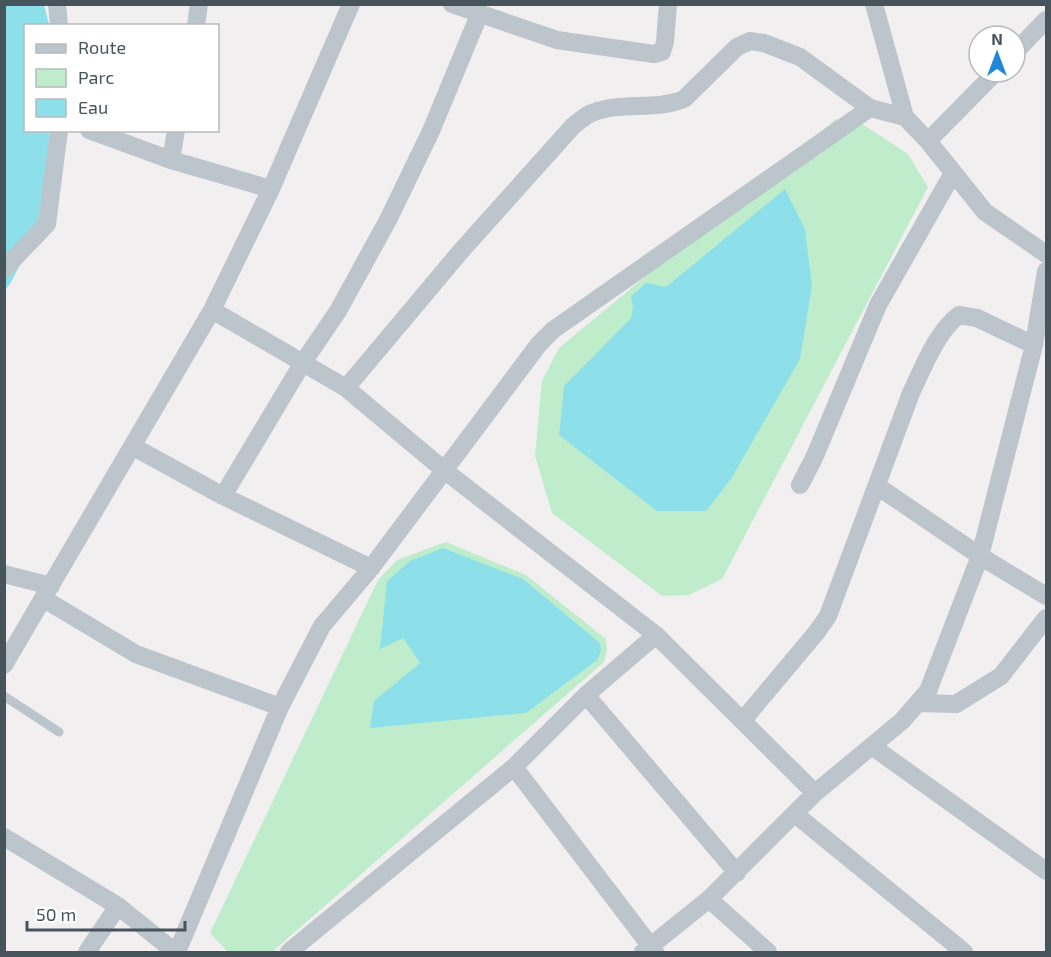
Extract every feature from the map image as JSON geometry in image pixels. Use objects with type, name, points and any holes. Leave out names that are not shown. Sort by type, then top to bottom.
[{"type":"street","points":[[57,4],[59,24]]},
{"type":"street","points":[[196,24],[200,4]]},
{"type":"street","points":[[4,665],[212,310],[271,189],[351,4]]},
{"type":"street","points":[[452,4],[558,40],[654,54],[662,52],[665,42],[668,4]]},
{"type":"street","points":[[874,4],[905,117],[928,141],[985,212],[1047,254]]},
{"type":"street","points":[[223,496],[302,364],[338,311],[388,220],[431,131],[479,15]]},
{"type":"street","points":[[1027,40],[1047,20]]},
{"type":"street","points":[[346,388],[461,251],[573,126],[589,114],[606,108],[673,104],[684,99],[737,47],[750,41],[764,43],[800,57],[870,108],[905,117]]},
{"type":"street","points":[[928,141],[984,84]]},
{"type":"street","points":[[4,837],[118,906],[176,952],[280,707],[322,626],[371,568],[540,344],[553,330],[870,108]]},
{"type":"street","points":[[4,269],[47,224],[59,132]]},
{"type":"street","points":[[94,132],[171,160],[271,189]]},
{"type":"street","points":[[171,160],[176,132]]},
{"type":"street","points":[[800,485],[814,458],[878,304],[953,173]]},
{"type":"street","points":[[514,768],[649,950],[709,899],[815,793],[873,747],[920,703],[928,691],[980,556],[1034,345],[1047,271]]},
{"type":"street","points":[[212,310],[346,388],[444,470],[656,635],[815,793]]},
{"type":"street","points":[[743,720],[828,616],[911,393],[948,322],[959,315],[977,318],[1034,345]]},
{"type":"street","points":[[132,446],[223,496],[371,568]]},
{"type":"street","points":[[877,486],[980,556],[1047,596]]},
{"type":"street","points":[[4,574],[47,592],[136,654],[280,707]]},
{"type":"street","points":[[920,703],[956,704],[1001,676],[1047,618]]},
{"type":"street","points":[[289,952],[514,768],[586,694],[656,635]]},
{"type":"street","points":[[586,694],[736,873]]},
{"type":"street","points":[[873,747],[1047,870]]},
{"type":"street","points":[[795,814],[964,952]]},
{"type":"street","points":[[709,899],[768,952]]},
{"type":"street","points":[[87,952],[118,906]]},
{"type":"lane","points":[[4,696],[59,732]]},
{"type":"green space","points":[[853,118],[908,154],[928,187],[722,579],[689,595],[662,596],[552,513],[535,456],[542,381],[559,348],[836,119]]},
{"type":"green space","points":[[446,542],[526,575],[606,639],[607,651],[604,662],[272,952],[228,952],[210,933],[378,580],[397,560]]},
{"type":"water","points":[[5,5],[44,5],[49,24],[24,24],[24,132],[49,132],[48,160],[36,234],[5,290]]},
{"type":"water","points":[[785,189],[805,229],[812,286],[800,359],[731,479],[706,511],[657,511],[559,435],[564,386],[631,318],[633,306],[631,296],[646,283],[666,287]]},
{"type":"water","points":[[443,548],[523,579],[600,643],[601,651],[597,660],[526,713],[370,728],[374,701],[420,663],[403,638],[380,649],[387,581],[410,561]]}]
